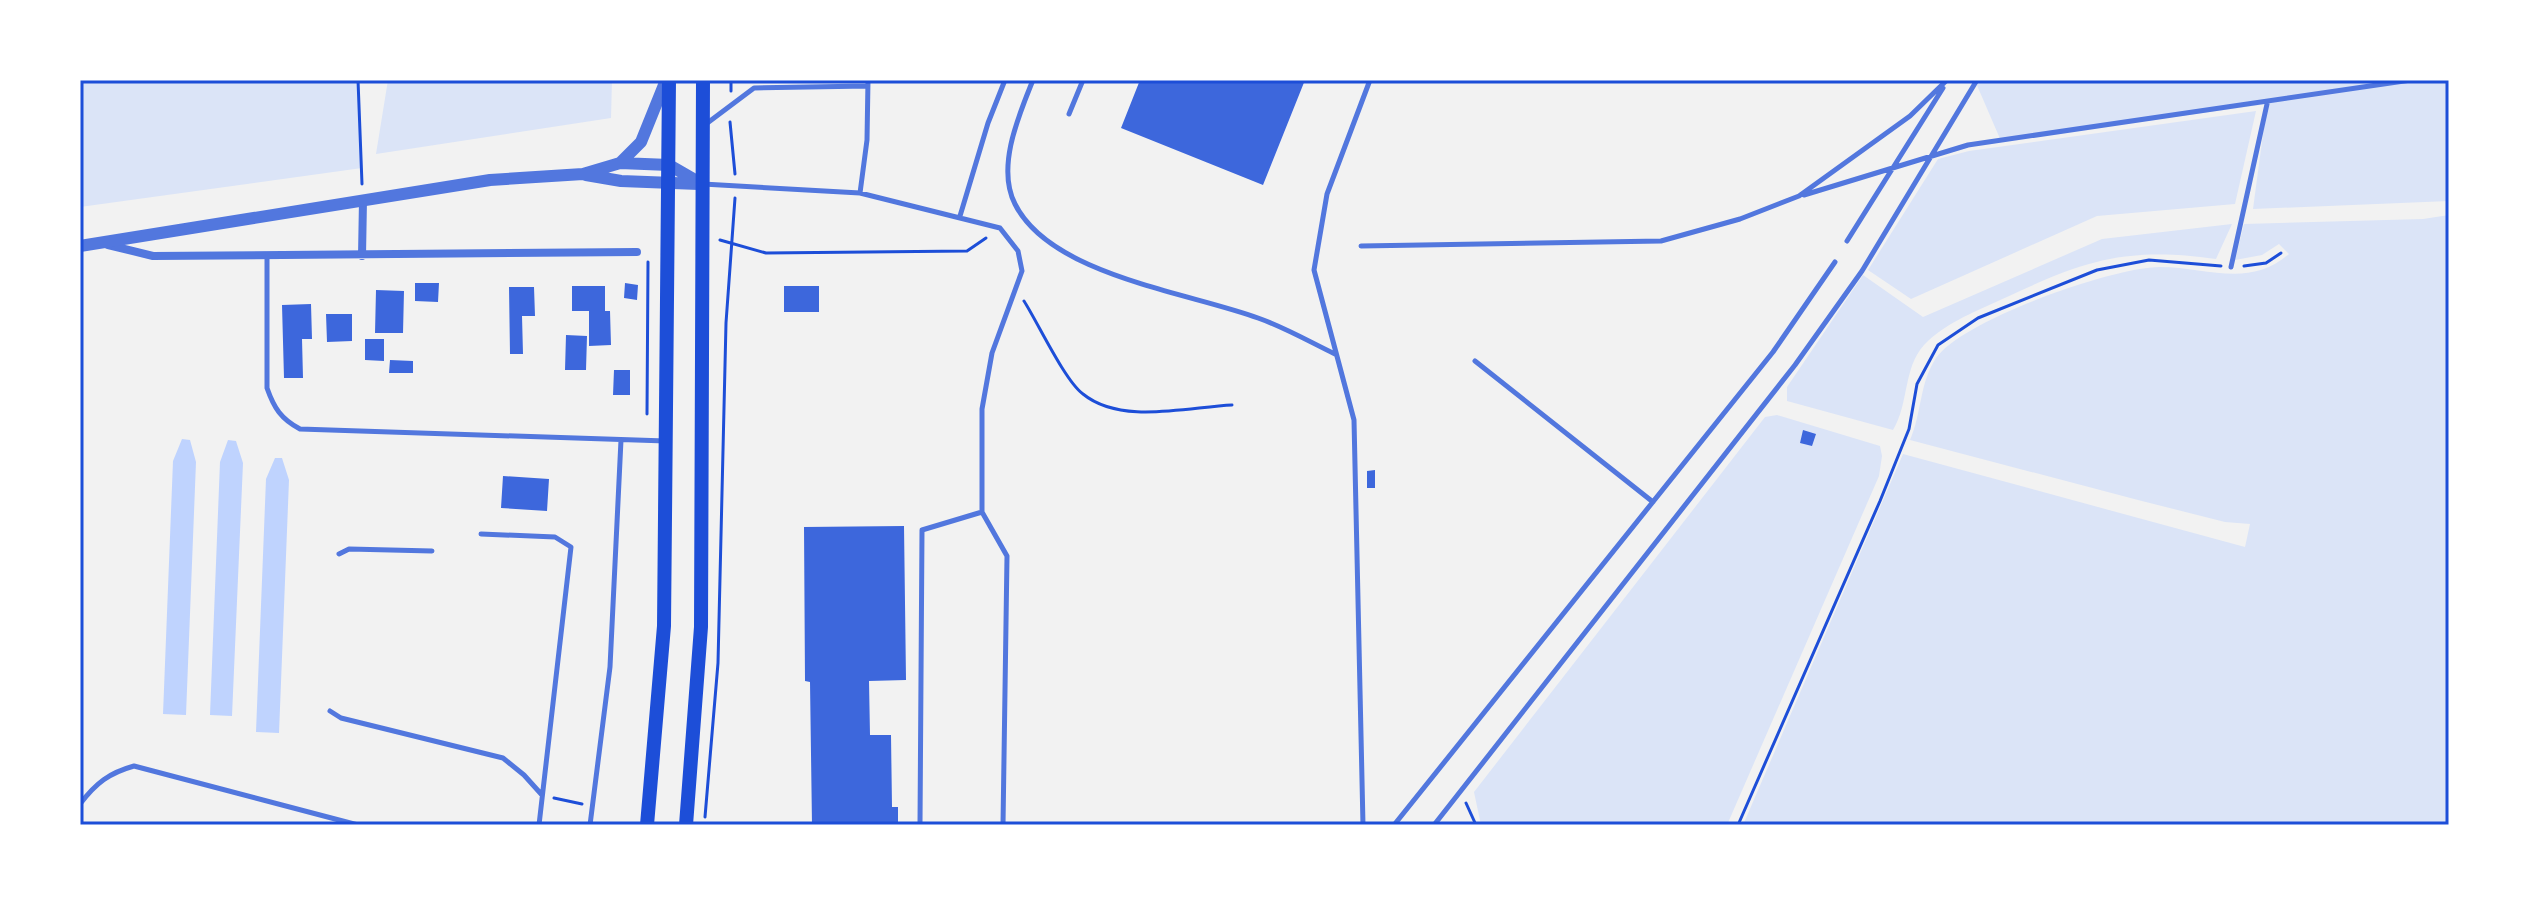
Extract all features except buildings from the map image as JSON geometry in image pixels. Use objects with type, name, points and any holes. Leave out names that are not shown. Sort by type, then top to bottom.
[{"type":"main road","points":[[647,825],[664,626],[668,441],[667,80]]},
{"type":"main road","points":[[686,825],[701,627],[703,80]]},
{"type":"street","points":[[620,163],[641,142],[667,80]]},
{"type":"street","points":[[80,246],[490,180],[583,174],[620,163],[669,165],[702,184]]},
{"type":"street","points":[[583,174],[621,181],[702,184]]},
{"type":"street","points":[[362,256],[363,200]]},
{"type":"street","points":[[99,242],[153,256],[267,258],[637,252]]},
{"type":"lane","points":[[960,216],[988,123],[1005,80]]},
{"type":"lane","points":[[1033,80],[1015,124],[1008,157],[1013,202],[1039,238],[1072,259],[1260,318],[1335,354]]},
{"type":"lane","points":[[1069,114],[1083,80]]},
{"type":"lane","points":[[1363,825],[1354,420],[1314,270],[1327,194],[1370,80]]},
{"type":"lane","points":[[1847,241],[1947,80]]},
{"type":"lane","points":[[1799,196],[1910,116],[1947,80]]},
{"type":"lane","points":[[1434,825],[1795,365],[1862,271],[1977,80]]},
{"type":"lane","points":[[1361,246],[1661,241],[1740,219],[1799,196],[1968,145],[2267,104],[2411,80]]},
{"type":"lane","points":[[702,127],[754,88],[767,83],[868,83],[867,140],[860,193]]},
{"type":"lane","points":[[2231,267],[2267,104]]},
{"type":"lane","points":[[702,184],[860,193],[1000,228],[1018,251],[1022,271],[992,353],[982,409],[982,512],[1007,556],[1003,825]]},
{"type":"lane","points":[[267,258],[267,388],[273,405],[284,420],[300,429],[668,441]]},
{"type":"lane","points":[[1394,825],[1773,352],[1835,262]]},
{"type":"lane","points":[[1475,361],[1653,502]]},
{"type":"lane","points":[[590,825],[610,667],[621,440]]},
{"type":"lane","points":[[920,825],[922,530],[982,512]]},
{"type":"lane","points":[[481,534],[555,537],[571,547],[539,825]]},
{"type":"lane","points":[[339,554],[349,549],[432,551]]},
{"type":"lane","points":[[330,711],[341,718],[503,758],[542,796]]},
{"type":"lane","points":[[80,804],[95,784],[113,771],[134,766],[358,825]]},
{"type":"path","points":[[358,80],[363,200]]},
{"type":"path","points":[[704,825],[719,648],[726,323],[736,187],[731,80]]},
{"type":"path","points":[[733,241],[766,253],[967,251],[1000,228]]},
{"type":"path","points":[[1738,825],[1880,501],[1909,429],[1917,384],[1938,345],[1978,318],[2097,270],[2149,260],[2231,267],[2266,263],[2281,253]]},
{"type":"path","points":[[647,441],[648,257]]},
{"type":"path","points":[[1016,289],[1081,394],[1107,407],[1127,411],[1232,405]]},
{"type":"path","points":[[1460,792],[1476,825]]},
{"type":"path","points":[[542,796],[593,806]]},
{"type":"shaded area","points":[[80,80],[358,80],[362,168],[80,207]]},
{"type":"shaded area","points":[[388,80],[612,80],[611,118],[376,154]]},
{"type":"shaded area","points":[[1977,80],[2449,80],[2449,201],[2253,209],[2267,104],[2001,141]]},
{"type":"shaded area","points":[[2256,111],[2235,204],[2097,216],[1911,299],[1868,270],[1938,159],[1969,151]]},
{"type":"shaded area","points":[[2449,215],[2449,825],[1743,825],[1903,454],[2245,547],[2250,524],[2225,522],[1910,440],[1930,368],[1951,343],[1975,328],[2040,298],[2109,276],[2160,267],[2243,273],[2274,265],[2289,254],[2279,244],[2262,255],[2235,260],[2244,224],[2423,219]]},
{"type":"shaded area","points":[[2232,224],[2216,259],[2154,255],[2103,260],[2054,276],[1949,325],[1917,354],[1893,430],[1787,401],[1787,387],[1863,275],[1923,317],[2102,239]]},
{"type":"shaded area","points":[[1777,415],[1880,446],[1882,456],[1879,476],[1727,825],[1481,825],[1474,792],[1765,417]]},
{"type":"water","points":[[182,439],[190,440],[196,462],[186,715],[163,714],[173,461]]},
{"type":"water","points":[[228,440],[236,441],[243,463],[232,716],[210,715],[220,462]]},
{"type":"water","points":[[275,458],[282,458],[289,480],[279,733],[256,732],[266,479]]}]
